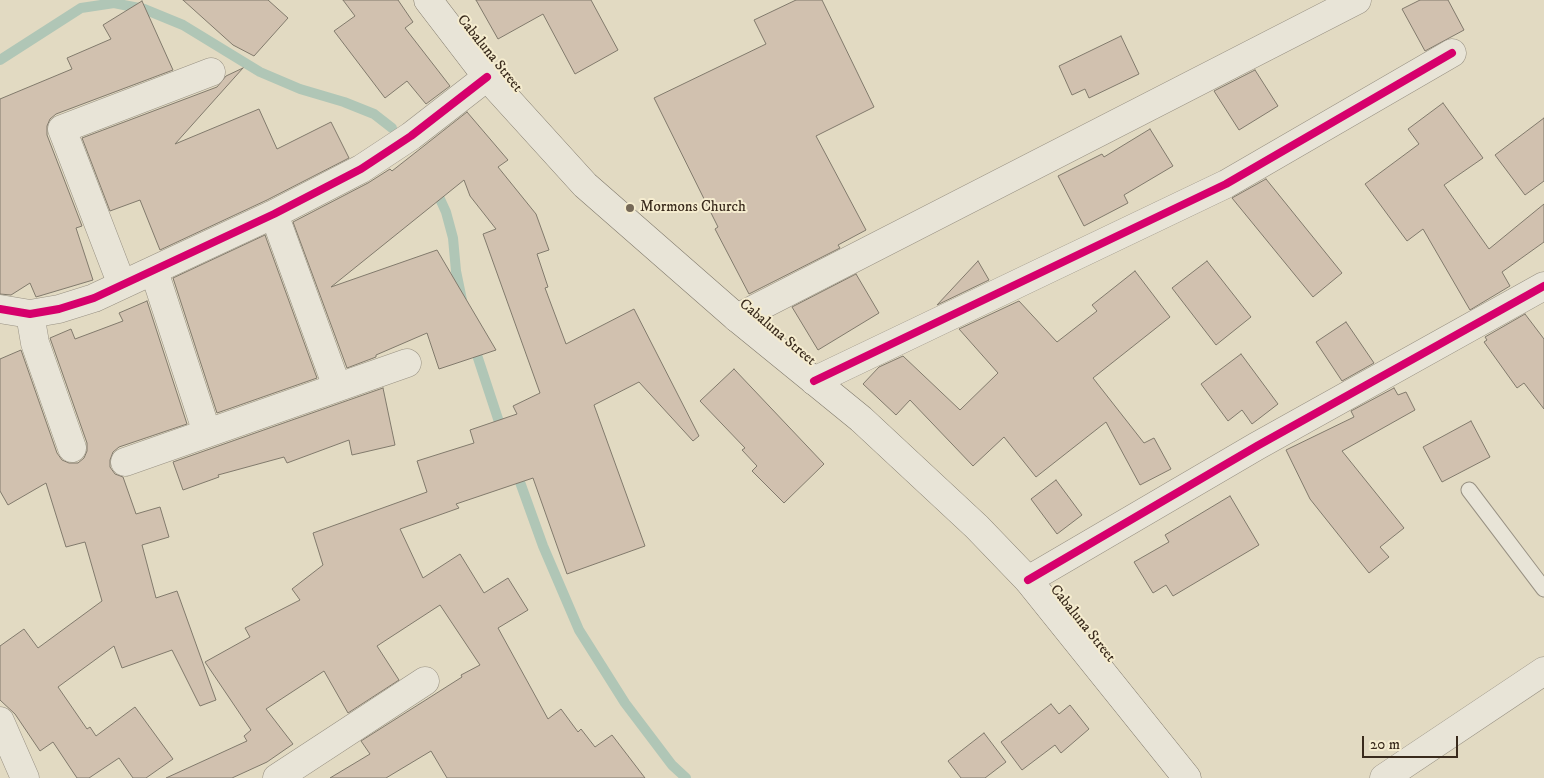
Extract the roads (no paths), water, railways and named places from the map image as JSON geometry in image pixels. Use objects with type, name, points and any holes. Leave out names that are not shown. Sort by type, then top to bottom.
[{"type":"street","name":"Cabaluna Street","points":[[428,0],[487,77],[585,185],[737,318],[861,419],[977,528],[1028,580],[1187,778]]},
{"type":"street","points":[[737,318],[1358,0]]},
{"type":"street","points":[[814,381],[1226,184],[1452,53]]},
{"type":"street","points":[[122,285],[62,129],[212,72]]},
{"type":"street","points":[[0,309],[30,314],[85,300],[154,271],[274,214],[325,189],[412,136],[487,77]]},
{"type":"street","points":[[274,214],[337,387]]},
{"type":"street","points":[[154,271],[207,433]]},
{"type":"street","points":[[1028,580],[1257,446],[1544,286]]},
{"type":"street","points":[[30,314],[35,343],[72,448]]},
{"type":"street","points":[[126,462],[407,363]]},
{"type":"street","points":[[1384,778],[1544,671]]},
{"type":"street","points":[[288,775],[425,680]]},
{"type":"street","points":[[0,721],[25,778]]},
{"type":"lane","points":[[1469,490],[1544,589]]},
{"type":"waterway","points":[[0,60],[81,8],[114,3],[144,9],[183,25],[260,72],[300,89],[344,102],[374,114],[392,128]]},
{"type":"waterway","points":[[435,188],[446,212],[453,238],[456,271],[462,300]]},
{"type":"waterway","points":[[473,343],[502,431]]},
{"type":"waterway","points":[[516,471],[543,546],[579,630],[625,703],[672,765],[686,778]]},
{"type":"place","name":"Mormons Church","points":[[630,208]]}]
